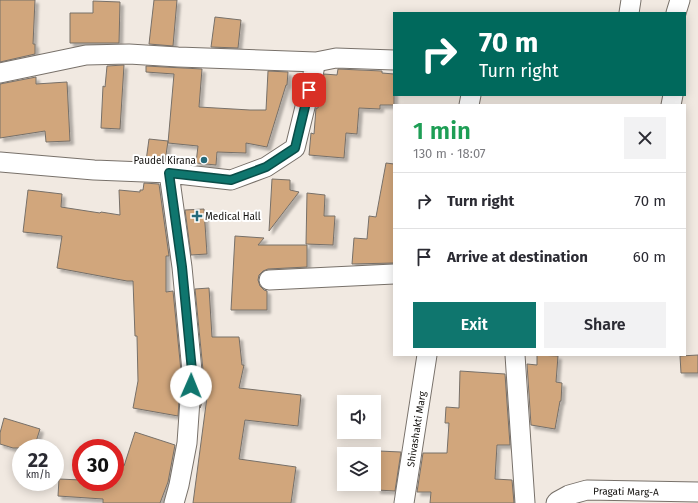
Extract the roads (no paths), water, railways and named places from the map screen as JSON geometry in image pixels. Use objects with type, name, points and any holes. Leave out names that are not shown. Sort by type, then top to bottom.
[{"type":"street","points":[[629,12],[631,0]]},
{"type":"street","points":[[676,12],[680,0]]},
{"type":"street","points":[[0,73],[86,55],[129,54],[316,62],[336,58],[393,60]]},
{"type":"street","points":[[0,162],[94,170],[169,173],[231,180],[266,167],[295,148],[316,62]]},
{"type":"street","points":[[169,173],[182,267],[192,371],[187,443],[174,503]]},
{"type":"street","points":[[269,280],[393,274]]},
{"type":"street","name":"Shivashakti Marg","points":[[404,503],[428,356]]},
{"type":"street","points":[[515,356],[525,503]]},
{"type":"street","name":"Pragati Marg-A","points":[[556,503],[569,494],[587,490],[698,492]]},
{"type":"place","name":"Paudel Kirana","points":[[204,160]]},
{"type":"place","name":"Medical Hall","points":[[197,216]]}]
